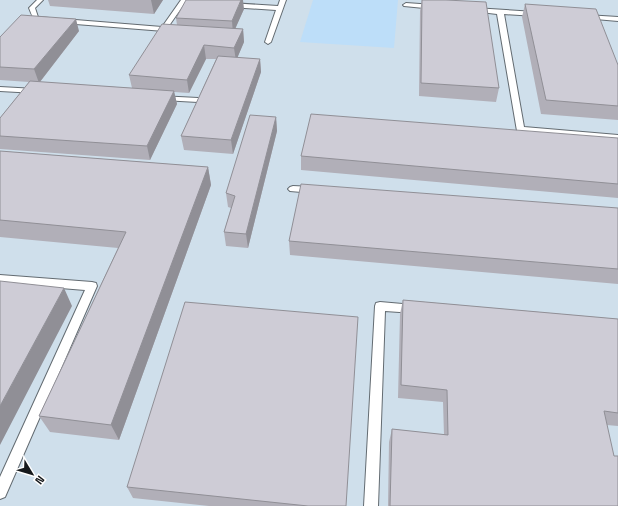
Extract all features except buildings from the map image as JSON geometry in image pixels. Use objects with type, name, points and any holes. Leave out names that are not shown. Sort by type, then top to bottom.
[{"type":"lane","points":[[40,0],[32,8],[36,19],[51,20]]},
{"type":"lane","points":[[268,42],[283,0]]},
{"type":"lane","points":[[59,20],[164,28],[186,1]]},
{"type":"lane","points":[[220,4],[280,8]]},
{"type":"lane","points":[[406,5],[446,8]]},
{"type":"lane","points":[[469,10],[540,14]]},
{"type":"lane","points":[[500,12],[520,129],[618,137]]},
{"type":"lane","points":[[579,16],[618,19]]},
{"type":"lane","points":[[0,89],[48,92]]},
{"type":"lane","points":[[150,97],[198,100]]},
{"type":"lane","points":[[293,189],[324,191]]},
{"type":"lane","points":[[0,279],[92,286],[0,492]]},
{"type":"lane","points":[[371,506],[380,306],[428,310]]},
{"type":"shaded area","points":[[0,0],[618,0],[618,506],[0,506]]},
{"type":"shaded area","points":[[313,0],[398,0],[394,48],[300,42]]}]
